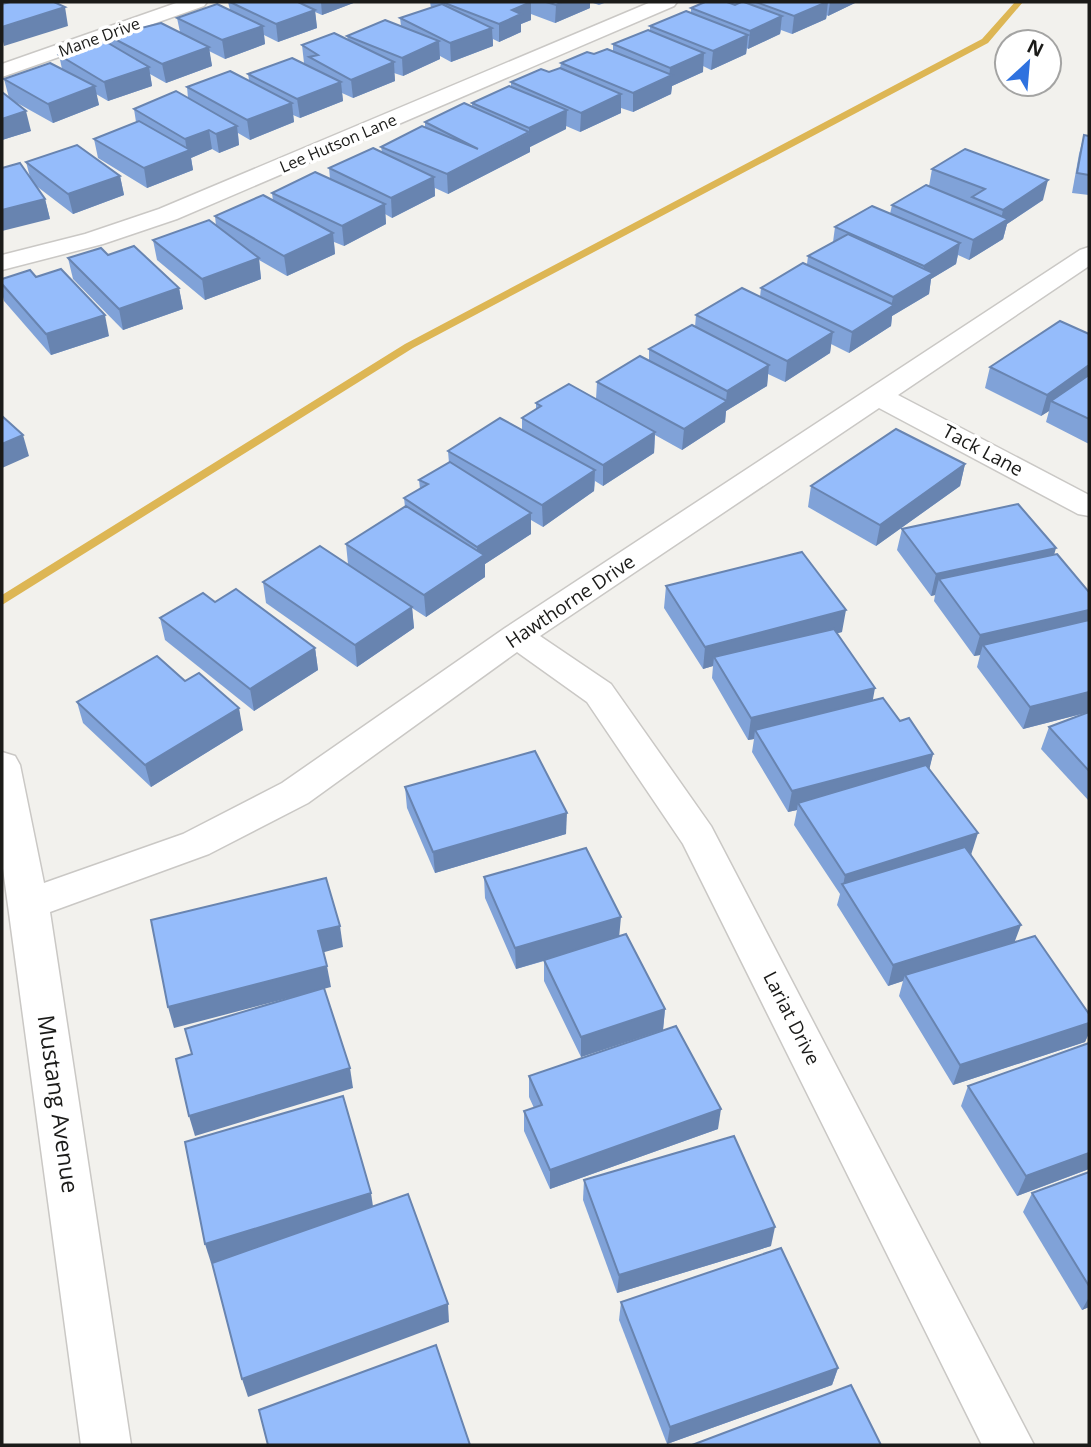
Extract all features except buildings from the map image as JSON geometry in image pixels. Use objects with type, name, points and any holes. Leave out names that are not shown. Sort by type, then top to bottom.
[{"type":"street","points":[[133,2],[160,15]]},
{"type":"street","name":"Mane Drive","points":[[2,71],[197,2]]},
{"type":"street","name":"Lee Hutson Lane","points":[[2,263],[94,239],[168,214],[667,2]]},
{"type":"street","name":"Hawthorne Drive","points":[[29,904],[196,844],[295,793],[517,636],[1089,255]]},
{"type":"street","name":"Tack Lane","points":[[877,395],[1089,507]]},
{"type":"street","name":"Lariat Drive","points":[[517,636],[599,693],[698,836],[1009,1445]]},
{"type":"street","name":"Mustang Avenue","points":[[2,765],[29,904],[106,1445]]},
{"type":"waterway","points":[[2,601],[409,346],[985,41],[1019,2]]}]
